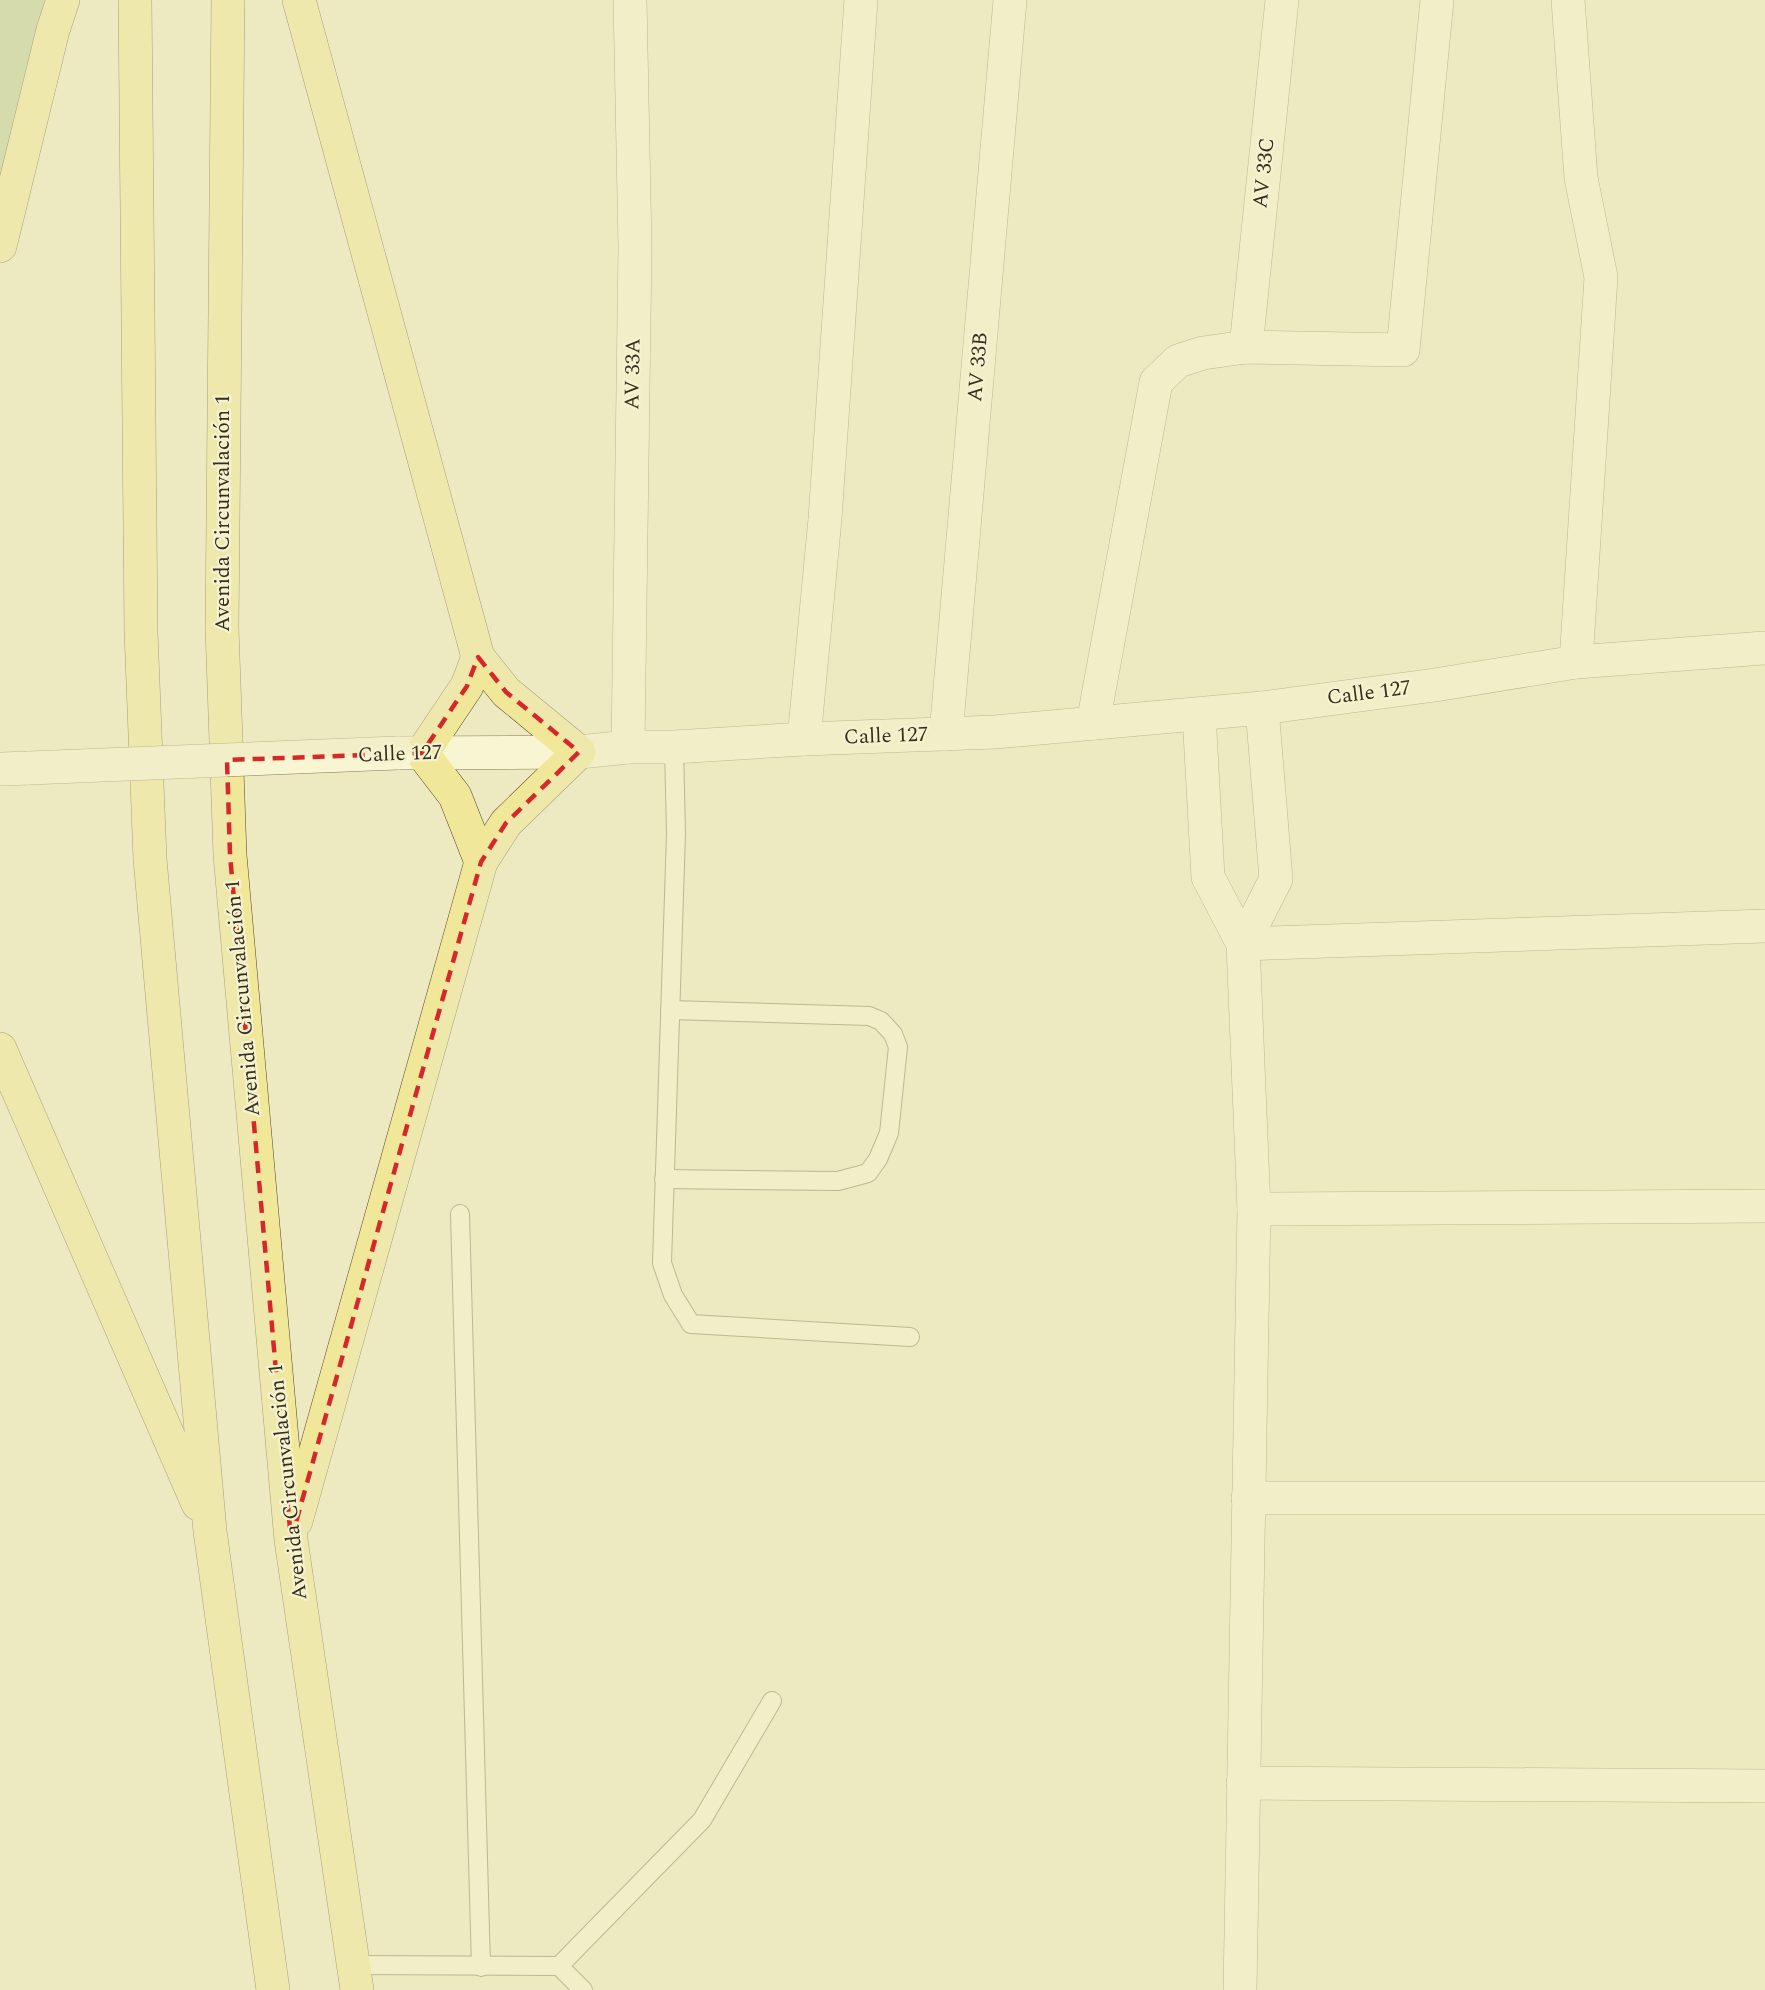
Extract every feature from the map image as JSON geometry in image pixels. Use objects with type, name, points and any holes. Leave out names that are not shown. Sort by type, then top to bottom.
[{"type":"main road","points":[[0,246],[53,30],[63,0]]},
{"type":"main road","points":[[135,0],[141,632],[150,859],[210,1531],[273,1990]]},
{"type":"main road","name":"Avenida Circunvalación 1","points":[[228,0],[222,628],[230,855],[291,1540],[356,1977]]},
{"type":"main road","points":[[291,1540],[481,862],[506,823],[579,752],[506,692],[478,657],[298,0]]},
{"type":"main road","points":[[478,657],[467,686],[409,753],[455,796],[481,862]]},
{"type":"main road","points":[[0,1050],[210,1531]]},
{"type":"street","name":"AV 33A","points":[[628,747],[634,247],[630,0]]},
{"type":"street","points":[[804,739],[825,519],[861,0]]},
{"type":"street","name":"AV 33B","points":[[946,734],[1010,0]]},
{"type":"street","name":"AV 33C","points":[[1246,347],[1282,0]]},
{"type":"street","points":[[1093,723],[1156,382],[1178,361],[1203,353],[1246,347],[1403,350],[1437,0]]},
{"type":"street","points":[[1568,0],[1581,178],[1601,277],[1576,662]]},
{"type":"street","name":"Calle 127","points":[[8,769],[409,753],[579,752],[628,747],[674,747],[804,739],[995,732],[1262,708],[1435,685],[1576,662],[1765,648]]},
{"type":"street","points":[[1243,944],[1276,879],[1262,708]]},
{"type":"street","points":[[1199,714],[1208,877],[1243,944],[1254,1209],[1240,1990]]},
{"type":"street","points":[[1243,944],[1765,927]]},
{"type":"street","points":[[1254,1209],[1765,1206]]},
{"type":"street","points":[[1248,1498],[1765,1498]]},
{"type":"street","points":[[1244,1783],[1765,1786]]},
{"type":"lane","points":[[674,747],[676,834],[662,1263],[673,1295],[691,1324],[910,1336]]},
{"type":"lane","points":[[664,1179],[838,1180],[868,1173],[878,1159],[889,1133],[898,1047],[893,1034],[881,1022],[869,1016],[670,1010]]},
{"type":"lane","points":[[460,1214],[481,1967]]},
{"type":"lane","points":[[356,1977],[481,1967],[560,1966],[702,1821],[772,1701]]},
{"type":"lane","points":[[560,1966],[583,1990]]},
{"type":"highlighted area","points":[[478,657],[506,692],[579,752],[506,823],[481,862],[291,1540],[230,855],[227,760],[422,753],[467,686]]},
{"type":"green space","points":[[0,0],[63,0],[0,246]]}]
